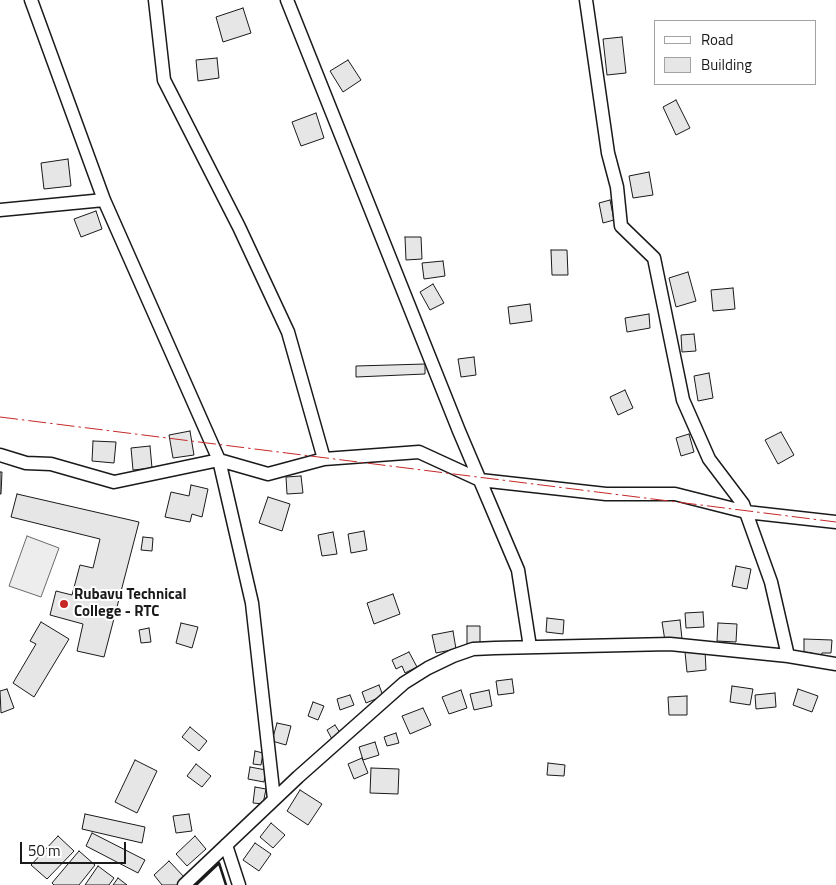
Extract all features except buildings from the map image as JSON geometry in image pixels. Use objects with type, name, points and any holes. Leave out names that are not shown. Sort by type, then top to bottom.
[{"type":"street","points":[[31,0],[104,200],[219,460],[252,604],[274,799]]},
{"type":"street","points":[[154,0],[164,80],[240,227],[288,332],[324,459]]},
{"type":"street","points":[[287,0],[518,570],[530,647]]},
{"type":"street","points":[[586,0],[605,134],[617,187],[621,226],[654,258],[683,400],[709,459],[743,504],[771,582],[788,656]]},
{"type":"street","points":[[0,210],[104,200]]},
{"type":"street","points":[[0,454],[26,463],[51,464],[114,482],[219,460],[268,474],[324,459],[419,452],[480,480],[606,494],[674,494],[746,512],[836,522]]},
{"type":"street","points":[[184,885],[274,799],[404,683],[428,668],[473,649],[670,644],[788,656],[836,664]]},
{"type":"street","points":[[226,845],[239,885]]},
{"type":"shaded area","points":[[27,536],[59,548],[41,597],[9,586]]},
{"type":"wall","points":[[196,885],[219,863],[226,885]]},
{"type":"power","points":[[0,417],[836,522]]},
{"type":"place","name":"Rubavu Technical College - RTC","points":[[64,604]]}]
